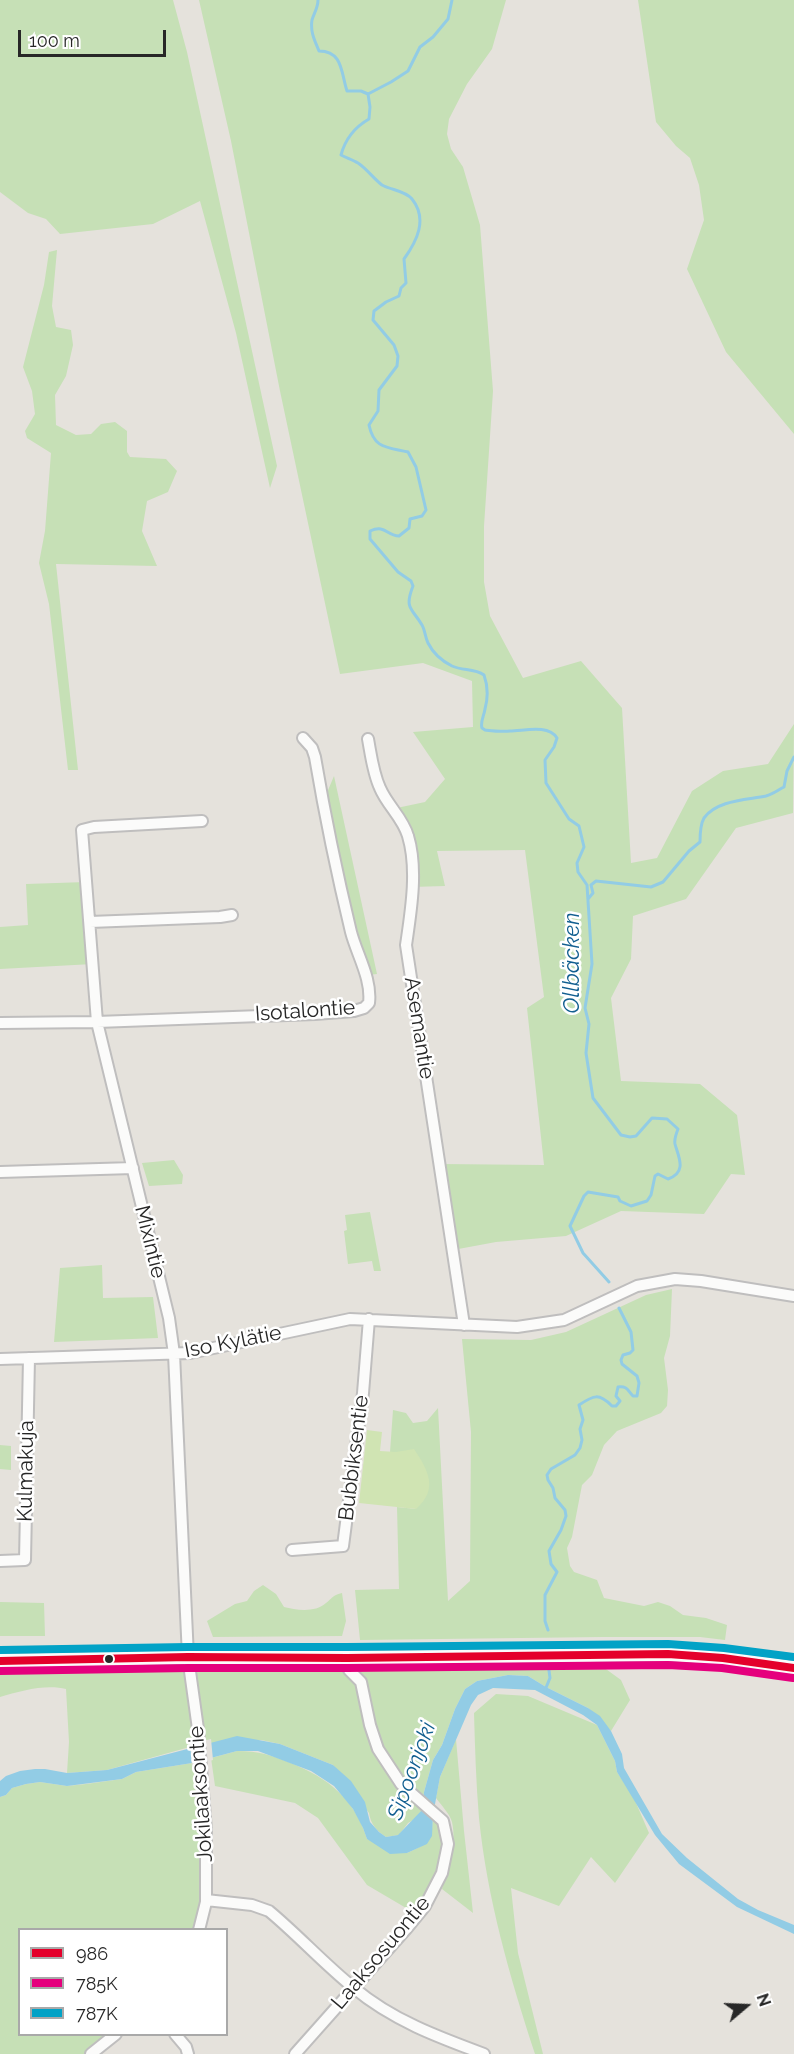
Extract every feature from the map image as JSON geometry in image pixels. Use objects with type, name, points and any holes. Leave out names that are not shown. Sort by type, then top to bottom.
[{"type":"street","name":"Isotalontie","points":[[0,1023],[97,1022],[354,1011],[364,1008],[369,1003],[369,987],[352,936],[325,818],[315,757],[312,748],[303,738]]},
{"type":"street","name":"Asemantie","points":[[368,739],[377,781],[408,834],[414,862],[411,914],[406,945],[464,1325]]},
{"type":"street","name":"Mixintie","points":[[188,1658],[174,1354],[169,1318],[97,1022],[82,830],[94,826],[202,821]]},
{"type":"street","points":[[90,922],[232,915]]},
{"type":"street","points":[[0,1172],[133,1168]]},
{"type":"street","name":"Iso Kylätie","points":[[0,1359],[190,1353],[342,1320],[369,1319],[517,1328],[552,1323],[584,1312],[637,1286],[675,1279],[794,1296]]},
{"type":"street","name":"Bubbiksentie","points":[[292,1550],[344,1546],[363,1393],[369,1319]]},
{"type":"street","name":"Kulmakuja","points":[[0,1561],[25,1560],[29,1358]]},
{"type":"street","points":[[0,1661],[668,1654],[723,1658],[794,1668]]},
{"type":"street","name":"Jokilaaksontie","points":[[188,1658],[198,1729],[207,1857],[206,1900],[199,1928]]},
{"type":"street","name":"Laaksosuontie","points":[[295,2054],[418,1915],[442,1873],[447,1844],[443,1821],[401,1784],[378,1749],[360,1682],[349,1670],[347,1658]]},
{"type":"street","points":[[206,1900],[252,1905],[269,1911],[354,1988],[402,2021],[484,2054]]},
{"type":"street","points":[[91,2054],[114,2036]]},
{"type":"street","points":[[176,2036],[186,2047],[188,2054]]},
{"type":"green space","points":[[0,0],[173,0],[187,52],[277,466],[270,488],[236,333],[200,201],[153,224],[60,234],[46,219],[28,213],[0,192]]},
{"type":"green space","points":[[199,0],[506,0],[492,49],[467,84],[449,119],[447,134],[451,149],[463,167],[480,225],[493,391],[484,526],[484,582],[490,616],[523,678],[581,661],[622,708],[631,863],[657,858],[692,791],[723,771],[768,764],[794,724],[793,813],[736,828],[686,899],[633,916],[631,959],[611,998],[621,1081],[700,1084],[737,1115],[745,1175],[731,1174],[704,1214],[621,1211],[566,1236],[496,1242],[453,1250],[440,1164],[544,1165],[527,1008],[544,997],[525,850],[437,851],[445,886],[411,887],[414,862],[392,809],[425,802],[445,779],[413,732],[473,727],[472,681],[423,663],[340,674],[280,391],[231,141]]},
{"type":"green space","points":[[638,0],[794,0],[794,434],[726,352],[687,269],[704,220],[699,185],[690,158],[676,146],[656,122]]},
{"type":"green space","points":[[57,250],[52,306],[56,327],[71,330],[73,345],[66,376],[55,395],[56,425],[76,435],[91,434],[101,424],[115,422],[127,431],[127,452],[130,457],[166,459],[177,471],[168,492],[147,501],[142,531],[157,566],[56,564],[78,770],[68,770],[49,604],[39,563],[45,531],[51,453],[27,438],[25,431],[35,414],[32,391],[23,367],[44,285],[49,252]]},
{"type":"green space","points":[[334,776],[377,974],[369,975],[355,933],[326,795]]},
{"type":"green space","points":[[86,882],[93,964],[0,969],[0,927],[28,925],[26,884]]},
{"type":"green space","points":[[174,1160],[183,1175],[182,1184],[149,1186],[142,1163]]},
{"type":"green space","points":[[370,1212],[381,1271],[374,1271],[372,1261],[348,1264],[344,1231],[347,1230],[345,1215]]},
{"type":"green space","points":[[102,1265],[103,1298],[153,1297],[158,1338],[54,1342],[60,1268]]},
{"type":"green space","points":[[672,1289],[670,1336],[664,1358],[668,1390],[667,1406],[661,1413],[617,1431],[604,1445],[592,1475],[582,1485],[572,1537],[567,1548],[570,1566],[574,1572],[597,1580],[604,1598],[644,1606],[658,1602],[670,1606],[683,1615],[706,1618],[727,1625],[725,1640],[700,1637],[602,1637],[360,1640],[355,1590],[399,1589],[397,1507],[416,1509],[396,1452],[390,1452],[393,1410],[406,1413],[413,1423],[427,1421],[438,1408],[448,1601],[470,1581],[471,1432],[462,1339],[531,1340],[566,1332],[646,1295]]},
{"type":"green space","points":[[367,1430],[382,1432],[380,1451],[396,1452],[414,1449],[419,1457],[427,1472],[429,1487],[423,1502],[416,1509],[359,1503]]},
{"type":"green space","points":[[0,1445],[11,1446],[11,1470],[0,1469]]},
{"type":"green space","points":[[263,1585],[276,1594],[284,1607],[300,1610],[322,1606],[334,1596],[342,1593],[346,1621],[342,1636],[213,1637],[207,1621],[235,1604],[247,1601],[254,1591]]},
{"type":"green space","points":[[0,1602],[44,1603],[45,1636],[0,1636]]},
{"type":"green space","points":[[588,1656],[621,1680],[630,1700],[611,1731],[588,1708],[528,1676],[508,1675],[477,1681],[465,1689],[442,1745],[433,1760],[424,1792],[422,1810],[399,1835],[386,1837],[375,1827],[369,1813],[333,1765],[280,1744],[261,1740],[197,1745],[107,1770],[67,1773],[69,1742],[66,1689],[42,1688],[0,1697],[0,1661]]},
{"type":"green space","points":[[496,1694],[528,1696],[597,1725],[615,1761],[617,1772],[633,1796],[649,1833],[615,1883],[591,1857],[559,1906],[511,1888],[518,1953],[543,2054],[535,2054],[501,1937],[488,1878],[479,1818],[474,1713]]},
{"type":"green space","points":[[456,1739],[473,1913],[442,1889],[451,1856],[453,1830],[449,1816],[436,1798],[440,1777]]},
{"type":"green space","points":[[237,1751],[271,1756],[317,1776],[347,1801],[362,1825],[367,1839],[407,1853],[428,1840],[432,1831],[433,1815],[437,1814],[446,1857],[418,1915],[367,1885],[318,1818],[295,1803],[215,1786],[211,1758]]},
{"type":"green space","points":[[192,1763],[205,1819],[199,1928],[18,1928],[18,2036],[115,2036],[92,2054],[0,2054],[0,1797],[6,1795],[12,1788],[26,1784],[40,1782],[67,1786],[86,1784],[122,1779],[136,1772]]},
{"type":"water","points":[[508,1675],[528,1676],[600,1716],[611,1731],[622,1754],[624,1768],[662,1834],[687,1858],[738,1899],[794,1925],[794,1934],[737,1907],[679,1864],[655,1835],[617,1772],[615,1761],[597,1725],[583,1715],[535,1690],[493,1688],[478,1695],[471,1705],[440,1777],[433,1815],[432,1836],[427,1844],[407,1853],[390,1854],[367,1839],[353,1809],[334,1786],[311,1771],[258,1751],[237,1751],[192,1763],[136,1772],[122,1779],[67,1786],[40,1782],[26,1784],[12,1788],[6,1795],[0,1797],[0,1781],[20,1771],[45,1769],[67,1773],[107,1770],[237,1736],[280,1744],[333,1765],[351,1781],[365,1802],[370,1822],[379,1832],[386,1837],[398,1835],[422,1810],[424,1792],[433,1760],[442,1745],[465,1689],[477,1681]]},
{"type":"pier","points":[[211,1739],[213,1760],[192,1766],[190,1744]]},
{"type":"waterway","name":"Ollbäcken","points":[[318,0],[312,28],[319,51],[327,52],[337,59],[347,91],[361,91],[368,94],[370,107],[369,119],[351,134],[341,155],[358,163],[382,185],[409,196],[417,207],[420,222],[413,245],[404,259],[406,283],[401,288],[399,296],[374,311],[373,320],[394,345],[398,356],[397,366],[379,390],[378,411],[369,425],[374,439],[382,446],[408,452],[416,467],[426,510],[422,516],[410,519],[409,528],[399,536],[375,529],[370,531],[370,539],[398,572],[411,581],[413,586],[409,599],[410,608],[422,625],[428,643],[435,653],[452,666],[484,675],[487,696],[482,728],[501,731],[542,730],[548,731],[557,738],[545,760],[546,783],[569,819],[579,826],[584,847],[577,863],[578,872],[587,885],[592,964],[585,1008],[589,1024],[586,1053],[593,1098],[621,1135],[636,1136],[652,1118],[667,1119],[678,1129],[675,1142],[680,1168],[674,1176],[668,1179],[658,1174],[655,1176],[651,1195],[647,1201],[631,1206],[620,1201],[618,1197],[588,1192],[570,1226],[583,1253],[609,1282]]},
{"type":"waterway","points":[[368,94],[408,71],[420,47],[433,37],[448,19],[452,0]]},
{"type":"waterway","points":[[588,899],[593,893],[591,885],[596,881],[651,887],[663,882],[689,851],[700,842],[702,824],[710,812],[724,804],[769,795],[784,787],[787,771],[794,757]]},
{"type":"waterway","points":[[548,1630],[545,1621],[545,1595],[557,1572],[551,1564],[549,1551],[566,1516],[565,1510],[555,1498],[547,1475],[551,1469],[575,1455],[580,1448],[582,1440],[580,1429],[583,1420],[579,1405],[589,1399],[600,1397],[612,1406],[616,1406],[620,1401],[616,1396],[618,1387],[626,1388],[633,1396],[637,1396],[639,1383],[637,1376],[622,1364],[621,1360],[623,1355],[633,1350],[631,1332],[619,1308]]},
{"type":"waterway","points":[[545,1690],[550,1678],[548,1663]]},
{"type":"transit line","name":"787K","points":[[0,1650],[668,1644],[794,1657]]},
{"type":"transit line","name":"986","points":[[0,1661],[188,1657],[347,1658],[668,1654],[723,1658],[794,1668]]},
{"type":"transit line","name":"785K","points":[[0,1671],[668,1665],[722,1668],[793,1678]]},
{"type":"water label","name":"Sipoonjoki","points":[[412,1771]]}]
